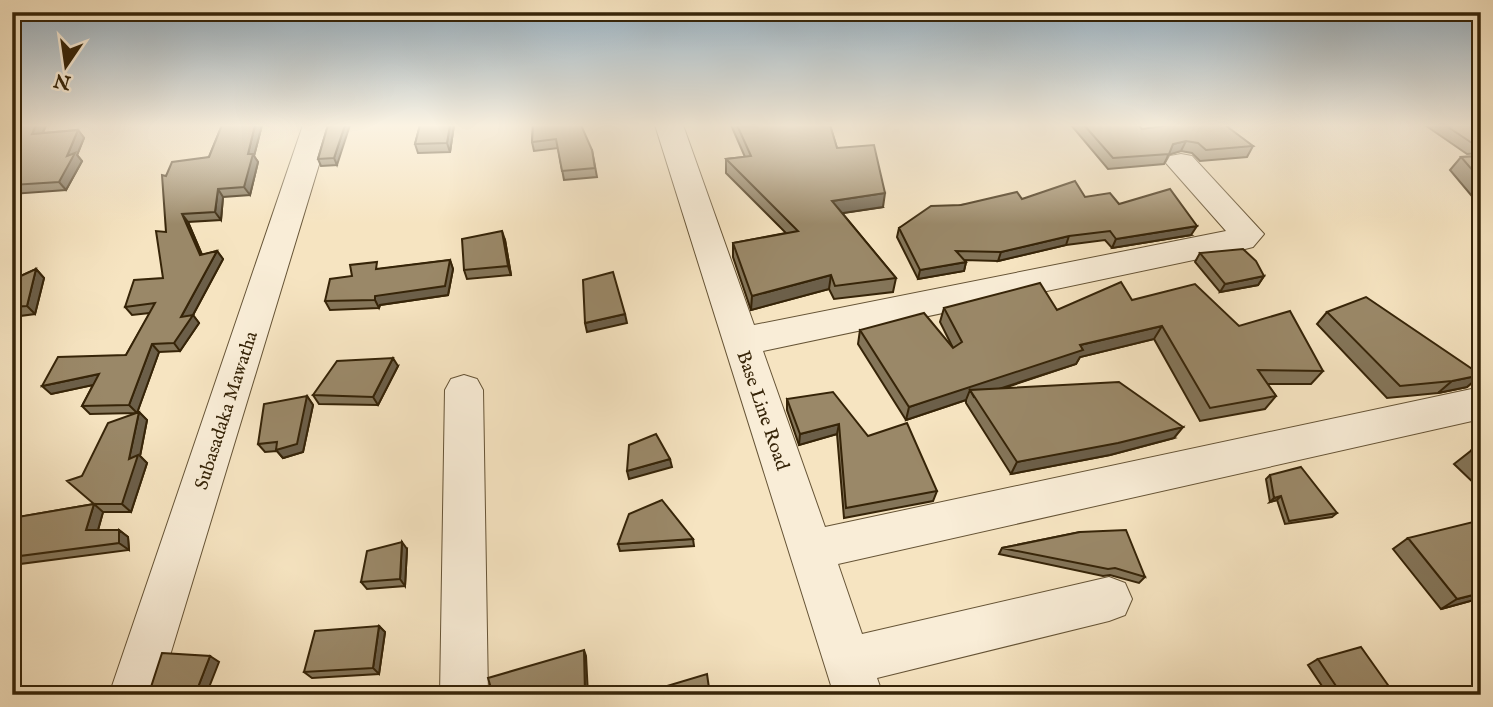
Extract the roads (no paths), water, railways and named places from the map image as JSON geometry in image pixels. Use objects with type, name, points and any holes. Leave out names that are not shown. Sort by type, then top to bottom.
[{"type":"street","name":"Subasadaka Mawatha","points":[[133,695],[306,158]]},
{"type":"street","name":"Base Line Road","points":[[679,158],[854,678]]},
{"type":"street","points":[[741,342],[1241,239],[1248,234],[1181,163]]},
{"type":"street","points":[[464,390],[464,695]]},
{"type":"street","points":[[812,550],[1481,403]]},
{"type":"street","points":[[854,678],[1109,599]]}]
